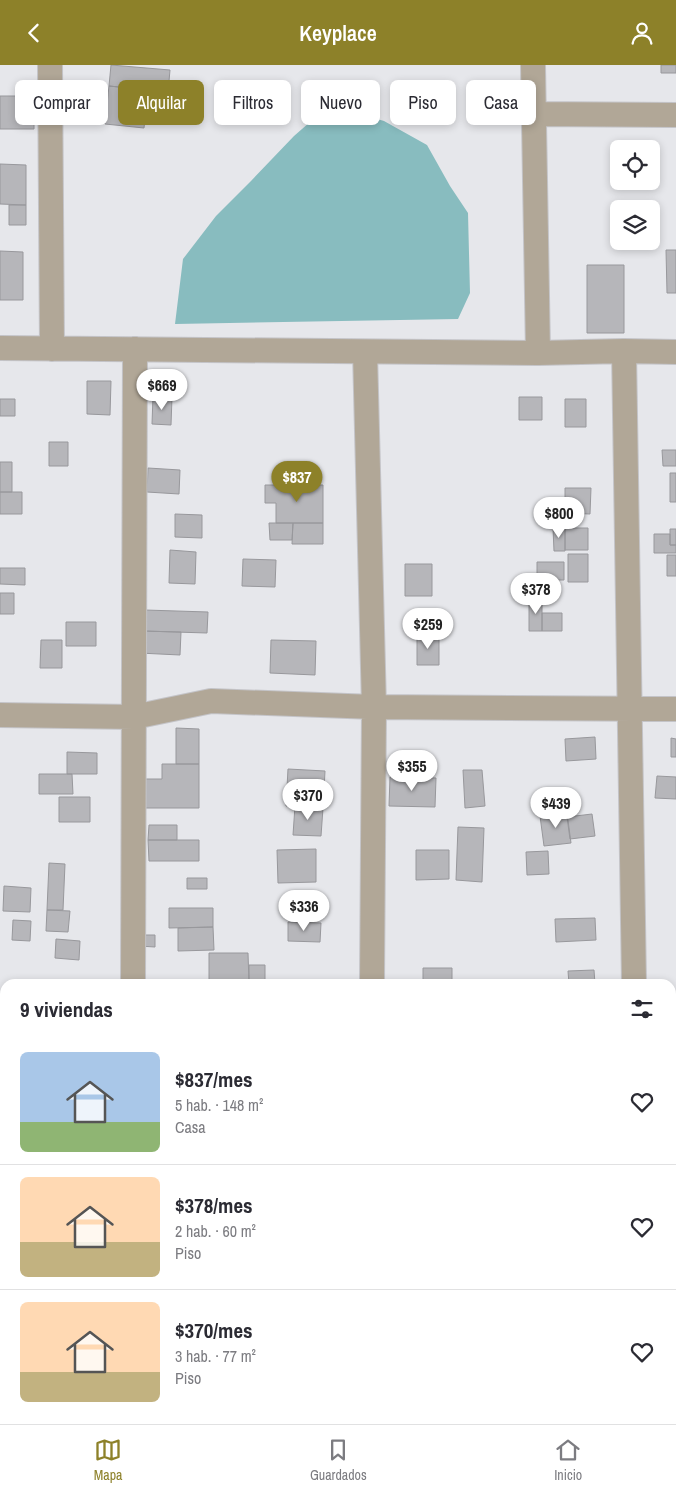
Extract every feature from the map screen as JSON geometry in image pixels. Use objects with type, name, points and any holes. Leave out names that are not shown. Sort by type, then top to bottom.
[{"type":"street","points":[[50,65],[52,349]]},
{"type":"street","points":[[533,65],[533,80]]},
{"type":"street","points":[[536,114],[676,115]]},
{"type":"street","points":[[533,125],[538,353]]},
{"type":"street","points":[[0,348],[365,352],[676,352]]},
{"type":"street","points":[[133,979],[134,349]]},
{"type":"street","points":[[624,351],[634,979]]},
{"type":"street","points":[[365,352],[374,707],[372,979]]},
{"type":"street","points":[[0,715],[134,717],[211,701],[374,707],[676,709]]},
{"type":"water","points":[[380,120],[427,145],[468,213],[470,293],[458,319],[175,324],[183,259],[216,216],[307,125],[380,125]]},
{"type":"building","points":[[111,65],[170,70],[169,80],[118,80],[118,87],[109,86]]},
{"type":"building","points":[[661,65],[676,65],[676,73],[661,73]]},
{"type":"building","points":[[109,86],[118,87],[118,125],[144,125],[144,128],[108,124]]},
{"type":"building","points":[[0,96],[15,96],[15,125],[34,125],[34,129],[0,129]]},
{"type":"building","points":[[0,164],[26,165],[26,205],[0,204]]},
{"type":"building","points":[[9,205],[26,205],[26,225],[9,225]]},
{"type":"building","points":[[666,250],[676,250],[676,293],[667,293]]},
{"type":"building","points":[[0,251],[23,252],[23,300],[0,300]]},
{"type":"building","points":[[587,265],[624,265],[624,333],[587,333]]},
{"type":"building","points":[[87,381],[111,381],[110,415],[87,414]]},
{"type":"building","points":[[153,396],[172,397],[171,425],[152,424]]},
{"type":"building","points":[[519,397],[542,397],[542,420],[519,420]]},
{"type":"building","points":[[0,399],[15,399],[15,416],[0,416]]},
{"type":"building","points":[[565,399],[586,399],[586,427],[565,427]]},
{"type":"building","points":[[49,442],[68,442],[68,466],[49,466]]},
{"type":"building","points":[[662,450],[676,450],[676,466],[663,466]]},
{"type":"building","points":[[0,462],[12,462],[12,492],[0,492]]},
{"type":"building","points":[[148,468],[180,470],[179,494],[147,492]]},
{"type":"building","points":[[670,473],[676,473],[676,502],[670,502]]},
{"type":"building","points":[[265,485],[323,485],[323,523],[276,523],[276,503],[265,503]]},
{"type":"building","points":[[565,488],[591,488],[590,514],[565,513]]},
{"type":"building","points":[[0,492],[22,492],[22,514],[0,514]]},
{"type":"building","points":[[175,514],[202,515],[202,538],[175,537]]},
{"type":"building","points":[[269,523],[293,523],[292,540],[270,540]]},
{"type":"building","points":[[293,523],[323,523],[323,544],[292,544]]},
{"type":"building","points":[[553,528],[565,528],[565,551],[554,551]]},
{"type":"building","points":[[565,528],[588,528],[588,550],[565,550]]},
{"type":"building","points":[[670,529],[676,529],[676,545],[670,545]]},
{"type":"building","points":[[654,534],[670,534],[670,545],[676,545],[676,553],[654,553]]},
{"type":"building","points":[[170,550],[196,552],[195,584],[169,583]]},
{"type":"building","points":[[568,554],[588,554],[588,582],[568,582]]},
{"type":"building","points":[[667,555],[676,555],[676,576],[667,576]]},
{"type":"building","points":[[243,559],[276,560],[275,587],[242,586]]},
{"type":"building","points":[[537,562],[564,562],[564,580],[537,580]]},
{"type":"building","points":[[405,564],[432,564],[432,596],[405,596]]},
{"type":"building","points":[[0,568],[25,568],[25,585],[0,584]]},
{"type":"building","points":[[0,593],[14,593],[14,614],[0,614]]},
{"type":"building","points":[[529,599],[542,599],[542,631],[529,631]]},
{"type":"building","points":[[145,610],[208,612],[207,633],[144,631]]},
{"type":"building","points":[[542,613],[562,613],[562,631],[542,631]]},
{"type":"building","points":[[66,622],[96,622],[96,646],[66,646]]},
{"type":"building","points":[[140,631],[181,632],[180,655],[139,653]]},
{"type":"building","points":[[417,635],[439,635],[439,665],[417,665]]},
{"type":"building","points":[[41,640],[62,640],[62,668],[40,668]]},
{"type":"building","points":[[271,640],[316,641],[315,675],[270,673]]},
{"type":"building","points":[[176,728],[199,729],[199,764],[176,764]]},
{"type":"building","points":[[595,737],[596,759],[566,761],[565,739]]},
{"type":"building","points":[[671,738],[676,739],[676,757],[671,757]]},
{"type":"building","points":[[67,752],[97,753],[97,774],[67,774]]},
{"type":"building","points":[[162,764],[199,764],[199,808],[140,808],[140,779],[162,779]]},
{"type":"building","points":[[288,769],[325,771],[323,808],[286,806]]},
{"type":"building","points":[[463,770],[482,770],[485,806],[465,808]]},
{"type":"building","points":[[39,774],[72,774],[73,794],[39,794]]},
{"type":"building","points":[[657,776],[676,777],[676,799],[655,798]]},
{"type":"building","points":[[390,777],[436,778],[435,807],[389,806]]},
{"type":"building","points":[[59,797],[90,797],[90,822],[59,822]]},
{"type":"building","points":[[295,806],[323,808],[321,836],[293,835]]},
{"type":"building","points":[[567,813],[571,843],[544,846],[540,816]]},
{"type":"building","points":[[592,814],[595,836],[570,839],[567,817]]},
{"type":"building","points":[[149,825],[177,825],[177,840],[148,840]]},
{"type":"building","points":[[458,827],[484,828],[482,882],[456,880]]},
{"type":"building","points":[[148,840],[199,840],[199,861],[149,861]]},
{"type":"building","points":[[316,849],[316,882],[278,883],[277,850]]},
{"type":"building","points":[[416,850],[449,850],[449,879],[416,880]]},
{"type":"building","points":[[548,851],[549,874],[527,875],[526,852]]},
{"type":"building","points":[[49,863],[65,864],[63,910],[47,910]]},
{"type":"building","points":[[187,878],[207,878],[207,889],[187,889]]},
{"type":"building","points":[[4,886],[31,888],[30,912],[3,911]]},
{"type":"building","points":[[169,908],[213,908],[213,927],[169,928]]},
{"type":"building","points":[[47,910],[70,911],[68,932],[46,931]]},
{"type":"building","points":[[595,918],[596,940],[556,942],[555,919]]},
{"type":"building","points":[[13,920],[31,921],[30,941],[12,940]]},
{"type":"building","points":[[288,922],[321,923],[320,942],[288,941]]},
{"type":"building","points":[[213,927],[214,950],[178,951],[178,928]]},
{"type":"building","points":[[139,935],[155,935],[155,947],[139,946]]},
{"type":"building","points":[[56,939],[80,941],[79,960],[55,958]]},
{"type":"building","points":[[209,953],[248,953],[249,979],[209,979]]},
{"type":"building","points":[[249,965],[265,965],[265,979],[249,979]]},
{"type":"building","points":[[423,968],[452,968],[452,979],[423,979]]},
{"type":"building","points":[[594,970],[595,979],[569,979],[568,971]]}]
